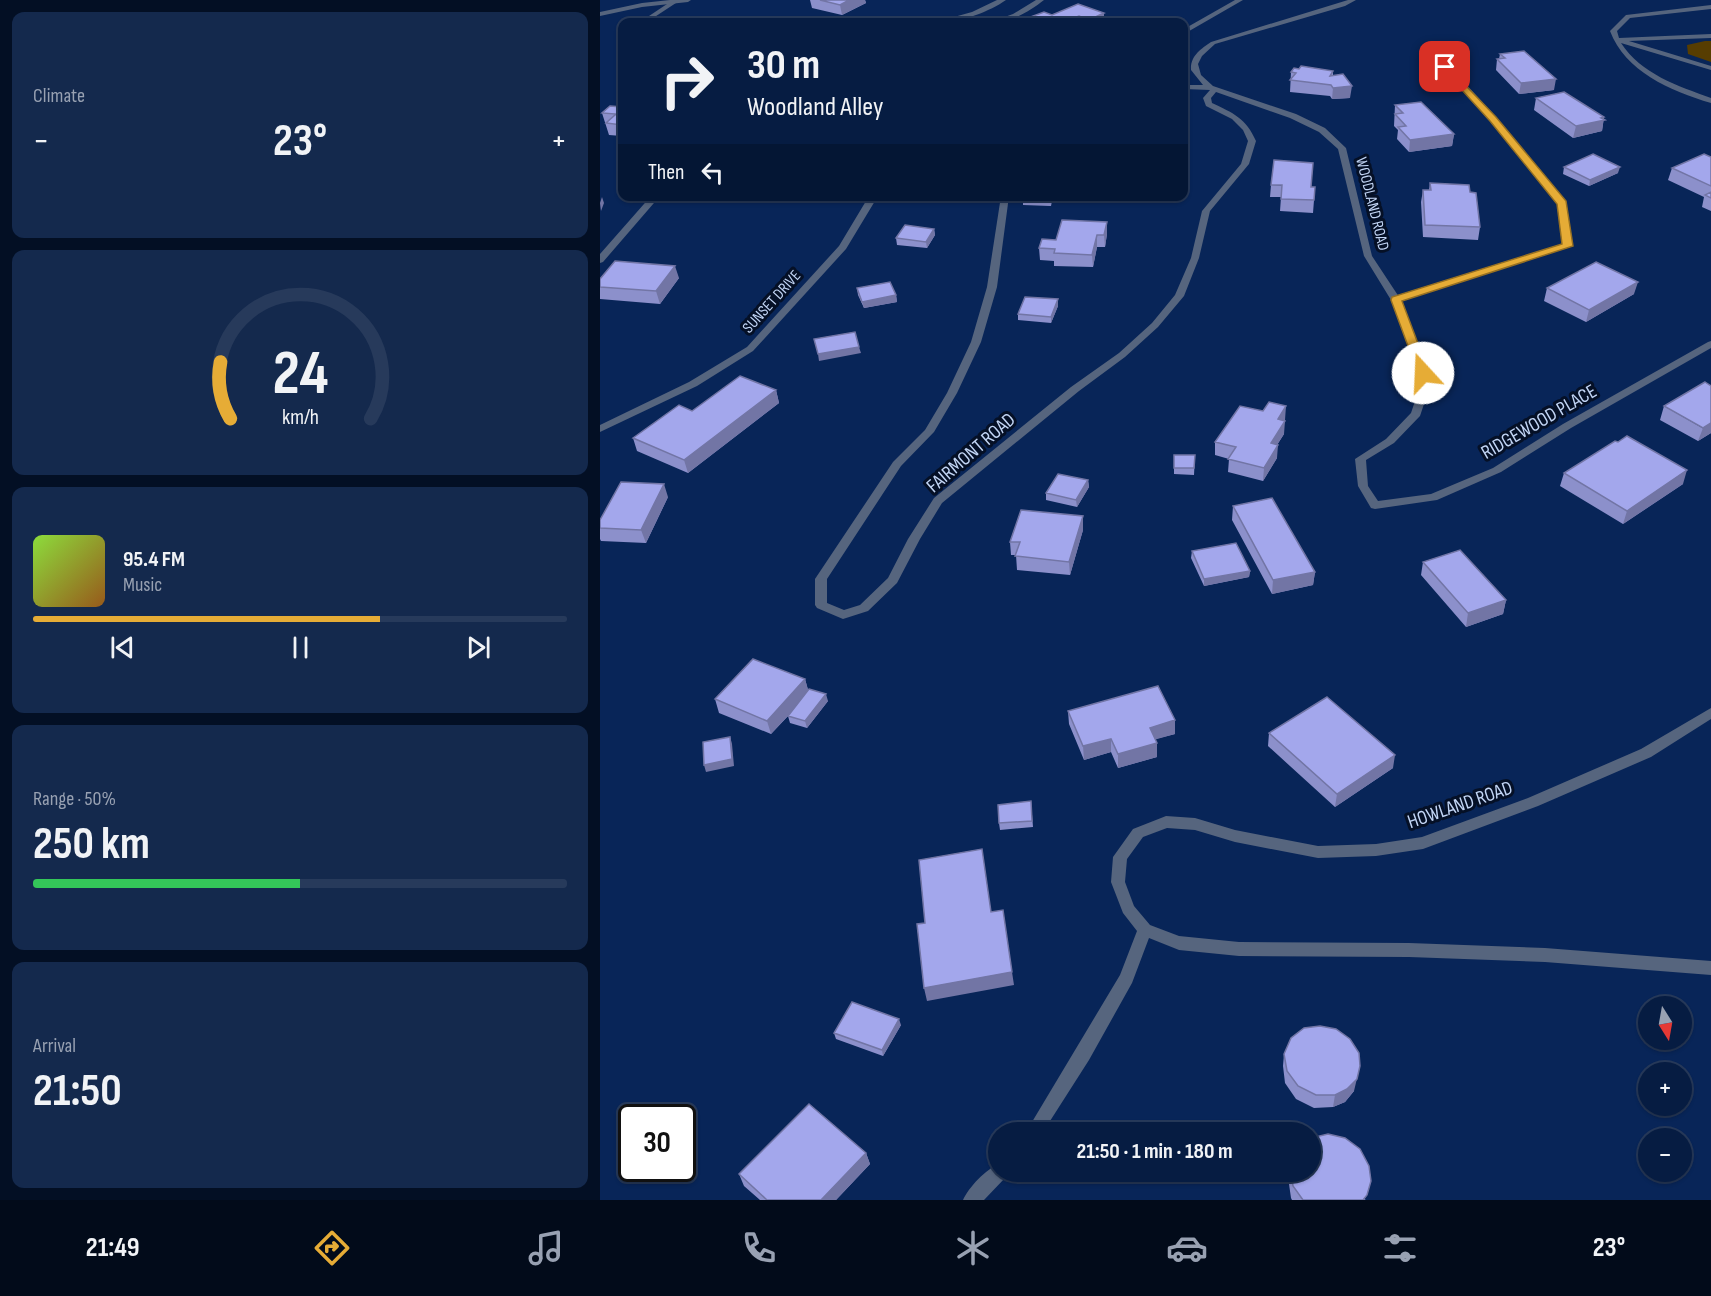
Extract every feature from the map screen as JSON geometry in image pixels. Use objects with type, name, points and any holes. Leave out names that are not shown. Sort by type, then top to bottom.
[{"type":"street","points":[[600,14],[642,5],[688,0]]},
{"type":"street","points":[[955,18],[974,13],[1003,0]]},
{"type":"street","points":[[1006,18],[1041,0]]},
{"type":"street","points":[[1188,30],[1240,0]]},
{"type":"street","points":[[1212,89],[1198,78],[1193,67],[1194,59],[1213,43],[1353,0]]},
{"type":"street","points":[[649,18],[676,1]]},
{"type":"street","points":[[1711,8],[1628,16],[1613,31],[1615,39],[1628,59],[1655,76],[1711,101]]},
{"type":"street","points":[[1615,39],[1711,36]]},
{"type":"street","points":[[1615,39],[1711,68]]},
{"type":"street","points":[[1396,300],[1568,246],[1562,203],[1493,119],[1430,49]]},
{"type":"street","points":[[1188,87],[1212,89]]},
{"type":"street","name":"FAIRMONT ROAD","points":[[1004,201],[992,287],[976,342],[952,393],[929,432],[897,464],[821,579],[821,605],[843,615],[864,608],[893,580],[914,539],[938,501],[1075,389],[1122,355],[1155,325],[1179,296],[1195,258],[1206,211],[1245,164],[1252,141],[1247,129],[1235,117],[1209,104],[1207,98],[1212,89]]},
{"type":"street","name":"WOODLAND ROAD","points":[[1212,89],[1293,116],[1322,129],[1342,148],[1368,256],[1396,300],[1423,373],[1422,395],[1416,414],[1390,441],[1360,459],[1363,486],[1375,505]]},
{"type":"street","points":[[600,260],[652,201]]},
{"type":"street","name":"SUNSET DRIVE","points":[[600,429],[693,384],[750,349],[843,247],[871,201]]},
{"type":"street","name":"RIDGEWOOD PLACE","points":[[1375,505],[1433,497],[1497,470],[1567,426],[1711,344]]},
{"type":"street","name":"HOWLAND ROAD","points":[[1145,930],[1128,909],[1118,882],[1120,857],[1138,833],[1166,822],[1195,824],[1234,836],[1318,852],[1376,850],[1423,843],[1533,802],[1646,753],[1711,713]]},
{"type":"street","points":[[1040,1122],[1083,1055],[1127,978],[1145,930],[1179,943],[1239,949],[1409,950],[1545,955],[1711,968]]},
{"type":"street","points":[[972,1200],[989,1182]]},
{"type":"shaded area","points":[[1711,41],[1711,62],[1688,54],[1687,45]]},
{"type":"building","points":[[820,0],[849,0],[840,5]]},
{"type":"building","points":[[1078,4],[1104,13],[1093,18],[1079,16],[1028,18],[1044,12],[1052,15]]},
{"type":"building","points":[[1524,51],[1556,79],[1521,83],[1497,59],[1505,58],[1500,54]]},
{"type":"building","points":[[1301,66],[1333,71],[1330,76],[1343,74],[1352,86],[1333,88],[1331,85],[1290,80],[1296,73],[1291,72],[1294,68],[1299,69]]},
{"type":"building","points":[[1564,92],[1604,117],[1601,118],[1605,120],[1576,126],[1536,98]]},
{"type":"building","points":[[1421,102],[1454,134],[1410,140],[1398,127],[1406,126],[1395,114],[1403,113],[1395,105]]},
{"type":"building","points":[[610,106],[618,107],[618,124],[606,123],[616,114],[602,113]]},
{"type":"building","points":[[1593,154],[1620,167],[1590,180],[1564,167]]},
{"type":"building","points":[[1704,154],[1711,157],[1711,186],[1672,168]]},
{"type":"building","points":[[1274,160],[1313,163],[1311,187],[1315,187],[1314,200],[1281,199],[1282,185],[1271,185]]},
{"type":"building","points":[[1430,183],[1469,185],[1470,192],[1476,193],[1480,227],[1425,225],[1423,190],[1431,190]]},
{"type":"building","points":[[1062,220],[1107,222],[1104,235],[1097,235],[1092,255],[1054,253],[1055,249],[1039,248],[1042,239],[1056,240]]},
{"type":"building","points":[[905,225],[934,229],[926,242],[896,238]]},
{"type":"building","points":[[615,261],[675,266],[656,291],[600,287],[600,279]]},
{"type":"building","points":[[1596,262],[1638,282],[1589,310],[1547,288]]},
{"type":"building","points":[[890,282],[896,295],[862,302],[857,288]]},
{"type":"building","points":[[1025,297],[1058,299],[1051,317],[1018,314]]},
{"type":"building","points":[[855,332],[859,347],[818,354],[814,339]]},
{"type":"building","points":[[740,376],[776,390],[684,460],[633,438],[679,405],[692,411]]},
{"type":"building","points":[[1705,382],[1711,386],[1711,423],[1703,428],[1664,406]]},
{"type":"building","points":[[1269,402],[1286,406],[1278,419],[1285,421],[1271,443],[1278,445],[1264,468],[1228,459],[1236,447],[1215,442],[1240,406],[1263,411]]},
{"type":"building","points":[[1627,436],[1687,470],[1627,511],[1564,473]]},
{"type":"building","points":[[1174,455],[1195,455],[1194,468],[1174,468]]},
{"type":"building","points":[[1058,474],[1088,480],[1076,500],[1046,493]]},
{"type":"building","points":[[621,482],[664,484],[641,530],[600,528],[600,520]]},
{"type":"building","points":[[1272,498],[1315,572],[1273,580],[1233,506]]},
{"type":"building","points":[[1021,510],[1083,516],[1069,562],[1015,556],[1020,542],[1010,542]]},
{"type":"building","points":[[1236,543],[1250,571],[1204,579],[1192,551]]},
{"type":"building","points":[[1460,550],[1506,600],[1468,613],[1423,562]]},
{"type":"building","points":[[753,659],[805,679],[767,721],[715,699]]},
{"type":"building","points":[[1158,686],[1175,720],[1150,728],[1157,743],[1118,754],[1111,739],[1083,746],[1068,711]]},
{"type":"building","points":[[809,689],[826,694],[805,721],[788,716]]},
{"type":"building","points":[[1327,697],[1395,755],[1337,794],[1269,733]]},
{"type":"building","points":[[730,737],[732,759],[704,765],[703,742]]},
{"type":"building","points":[[1031,801],[1032,821],[999,823],[998,805]]},
{"type":"building","points":[[982,849],[991,912],[1003,910],[1012,972],[924,988],[917,924],[925,923],[919,860]]},
{"type":"building","points":[[852,1002],[899,1019],[882,1050],[834,1033]]},
{"type":"building","points":[[1320,1026],[1336,1029],[1350,1039],[1359,1053],[1360,1066],[1357,1079],[1347,1089],[1335,1095],[1316,1095],[1298,1086],[1287,1071],[1284,1054],[1291,1038],[1304,1028]]},
{"type":"building","points":[[809,1104],[866,1153],[821,1200],[767,1200],[739,1174]]},
{"type":"building","points":[[1328,1134],[1345,1138],[1360,1149],[1369,1166],[1371,1181],[1363,1200],[1303,1200],[1293,1186],[1292,1182],[1321,1182],[1321,1136]]},
{"type":"route","points":[[1423,373],[1396,300],[1568,246],[1562,203],[1493,119],[1445,67]]}]
